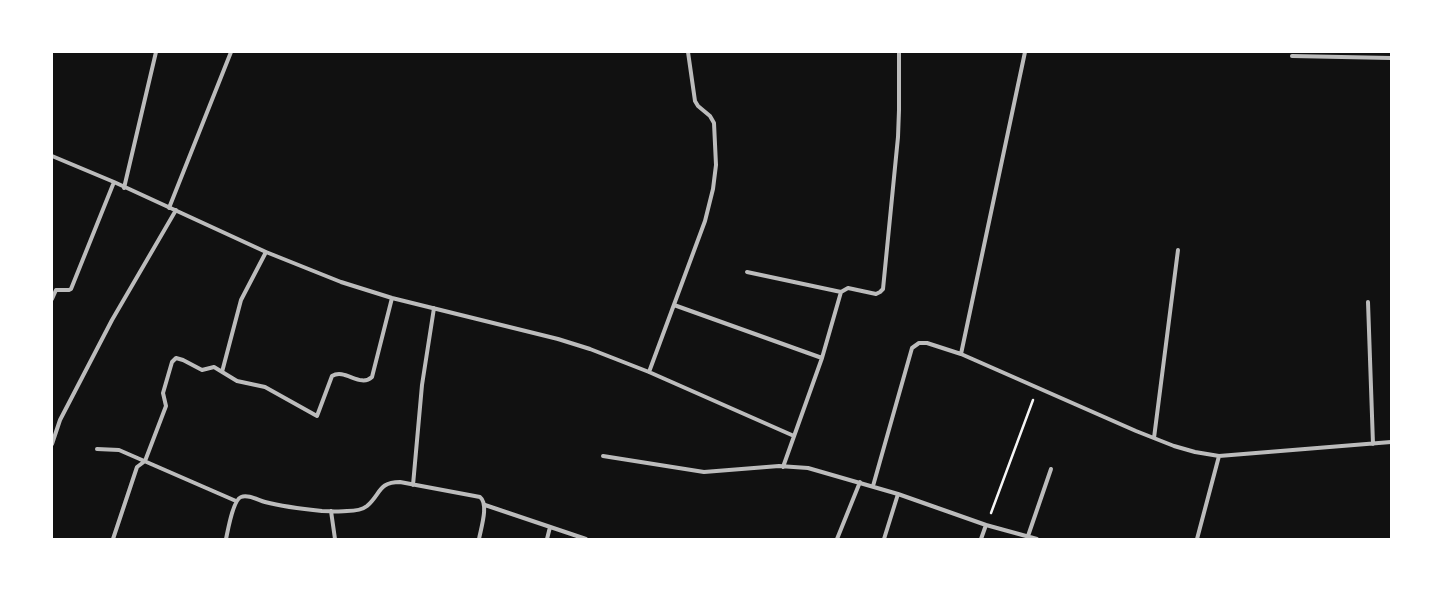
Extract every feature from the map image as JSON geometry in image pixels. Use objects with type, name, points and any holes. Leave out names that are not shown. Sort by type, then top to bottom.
[{"type":"street","points":[[124,188],[156,52]]},
{"type":"street","points":[[169,208],[231,52]]},
{"type":"street","points":[[649,372],[705,221],[713,188],[716,165],[714,123],[710,116],[698,106],[695,101],[688,52]]},
{"type":"street","points":[[747,272],[841,292],[848,288],[876,294],[883,289],[898,137],[899,52]]},
{"type":"street","points":[[961,354],[1025,52]]},
{"type":"street","points":[[1292,56],[1391,58]]},
{"type":"street","points":[[52,156],[114,182],[124,188],[176,210],[266,252],[341,282],[392,298],[558,339],[590,349],[649,372],[794,436]]},
{"type":"street","points":[[52,299],[56,290],[69,290],[71,287],[114,182]]},
{"type":"street","points":[[52,444],[60,420],[112,320],[176,210]]},
{"type":"street","points":[[1154,438],[1178,250]]},
{"type":"street","points":[[222,372],[240,300],[266,252]]},
{"type":"street","points":[[784,467],[822,358],[841,292]]},
{"type":"street","points":[[113,539],[137,467],[145,461],[166,406],[163,393],[172,362],[176,358],[202,370],[214,366],[237,381],[265,387],[317,416],[332,376],[340,374],[364,381],[372,377],[392,298]]},
{"type":"street","points":[[1368,302],[1373,444]]},
{"type":"street","points":[[674,304],[822,358]]},
{"type":"street","points":[[413,485],[421,393],[434,308]]},
{"type":"street","points":[[873,486],[912,348],[919,343],[927,343],[961,354],[1003,374],[1037,387],[1154,438],[1195,452],[1219,456],[1391,442]]},
{"type":"street","points":[[97,449],[119,450],[236,501]]},
{"type":"street","points":[[603,456],[704,472],[748,468],[808,468],[873,486],[986,525],[1036,539]]},
{"type":"street","points":[[1197,539],[1219,456]]},
{"type":"street","points":[[1028,536],[1051,469]]},
{"type":"street","points":[[226,539],[236,501],[241,497],[247,496],[292,508],[344,512],[362,508],[370,503],[384,485],[391,482],[480,496],[485,505],[479,539]]},
{"type":"street","points":[[837,539],[860,482]]},
{"type":"street","points":[[884,539],[898,494]]},
{"type":"street","points":[[485,505],[586,539]]},
{"type":"street","points":[[331,511],[335,539]]},
{"type":"street","points":[[981,539],[986,525]]},
{"type":"street","points":[[547,539],[550,528]]},
{"type":"path","points":[[986,525],[1037,387]]}]
